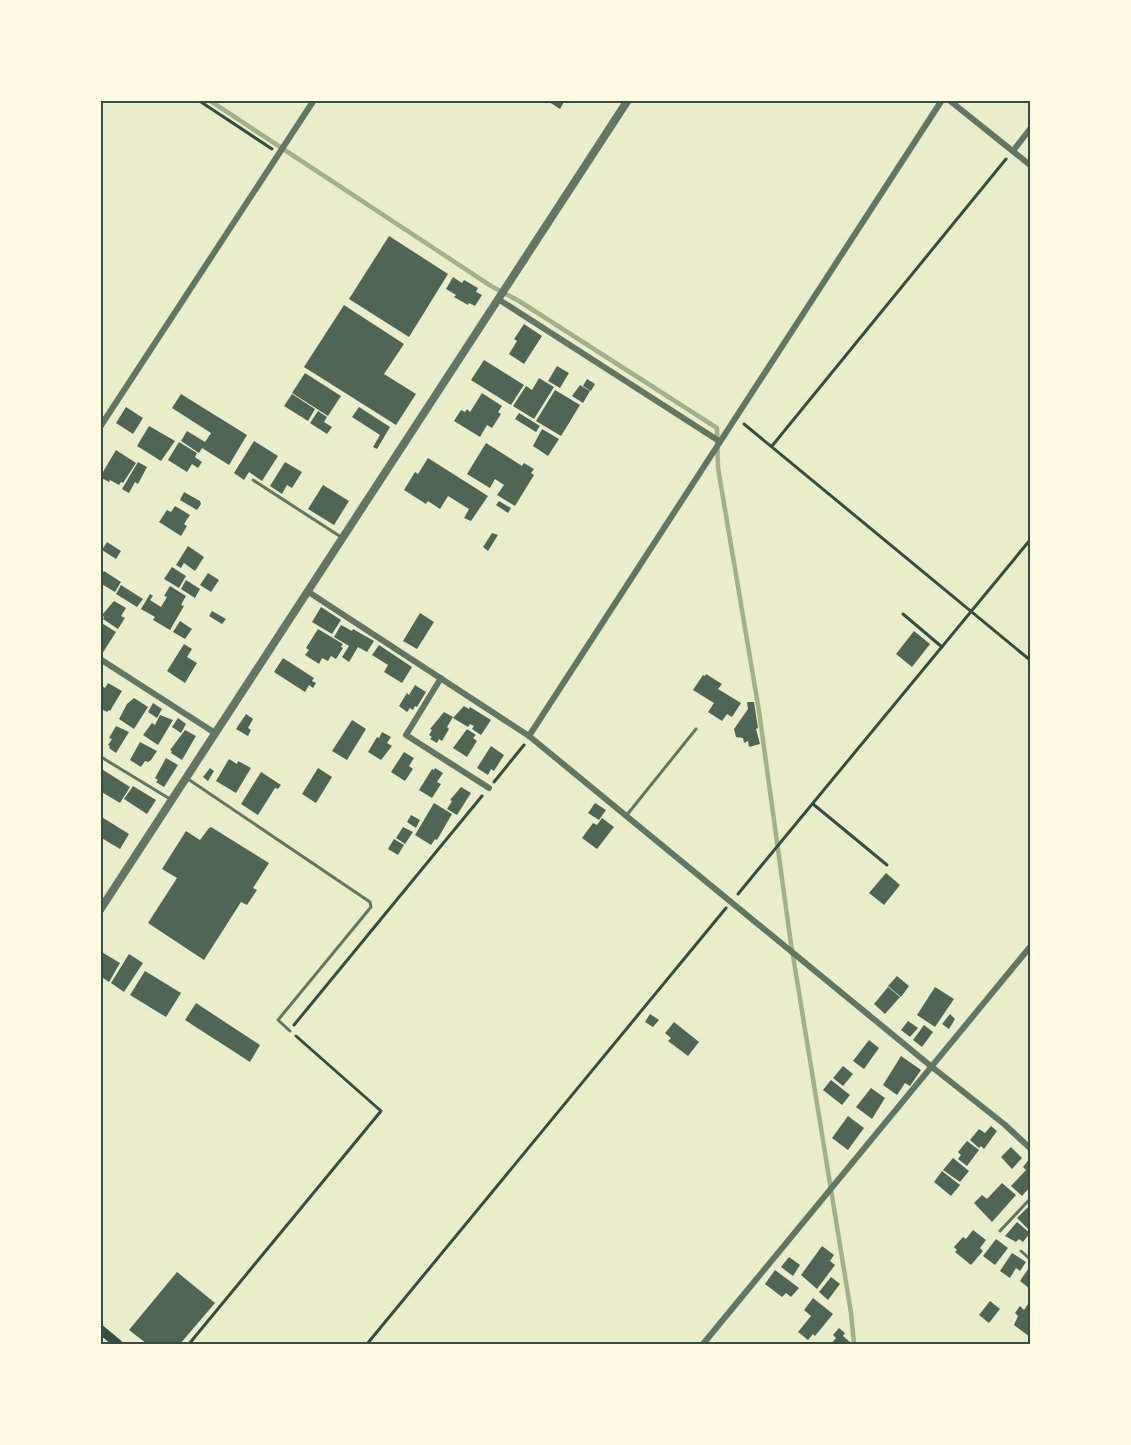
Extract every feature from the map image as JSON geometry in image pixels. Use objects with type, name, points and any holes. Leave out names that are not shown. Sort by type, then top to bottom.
[{"type":"main road","points":[[100,1329],[118,1344]]},
{"type":"street","points":[[100,427],[314,100]]},
{"type":"street","points":[[100,910],[628,100]]},
{"type":"street","points":[[529,736],[942,100]]},
{"type":"street","points":[[949,100],[1030,165]]},
{"type":"street","points":[[1013,151],[1030,129]]},
{"type":"street","points":[[498,299],[719,441]]},
{"type":"street","points":[[307,591],[529,736],[1004,1124],[1030,1148]]},
{"type":"street","points":[[100,659],[215,733]]},
{"type":"street","points":[[441,678],[406,735],[489,788]]},
{"type":"street","points":[[703,1344],[1030,947]]},
{"type":"lane","points":[[253,480],[342,538]]},
{"type":"lane","points":[[627,816],[696,729]]},
{"type":"lane","points":[[101,757],[171,800]]},
{"type":"lane","points":[[186,778],[369,902],[371,907],[278,1020],[290,1031]]},
{"type":"lane","points":[[1000,1231],[1030,1199]]},
{"type":"lane","points":[[1021,1251],[1030,1259]]},
{"type":"path","points":[[198,100],[280,154]]},
{"type":"path","points":[[772,446],[1013,151]]},
{"type":"path","points":[[736,418],[1030,660]]},
{"type":"path","points":[[367,1344],[1030,540]]},
{"type":"path","points":[[903,614],[942,647]]},
{"type":"path","points":[[189,1344],[381,1111],[290,1031],[522,748],[529,736]]},
{"type":"path","points":[[813,804],[887,865]]},
{"type":"building","points":[[546,100],[565,100],[560,109]]},
{"type":"building","points":[[389,236],[448,274],[409,337],[349,299]]},
{"type":"building","points":[[453,277],[462,283],[464,280],[478,288],[476,292],[482,295],[475,306],[469,303],[468,305],[454,297],[456,295],[446,289]]},
{"type":"building","points":[[344,305],[404,344],[384,374],[416,394],[396,425],[304,367]]},
{"type":"building","points":[[524,324],[542,336],[524,364],[509,354],[517,341],[514,339]]},
{"type":"building","points":[[484,360],[524,385],[511,405],[471,380]]},
{"type":"building","points":[[557,366],[569,373],[560,388],[548,381]]},
{"type":"building","points":[[305,373],[341,396],[328,416],[292,393]]},
{"type":"building","points":[[539,378],[554,387],[534,419],[513,406],[526,386],[532,390]]},
{"type":"building","points":[[587,379],[595,384],[591,391],[583,386]]},
{"type":"building","points":[[580,385],[590,391],[583,403],[572,396]]},
{"type":"building","points":[[555,390],[580,405],[561,436],[536,421]]},
{"type":"building","points":[[482,393],[502,406],[498,412],[501,414],[492,428],[487,425],[480,437],[454,421],[461,410],[465,412],[467,409],[470,412]]},
{"type":"building","points":[[181,394],[247,435],[229,465],[202,448],[199,453],[181,441],[187,431],[205,442],[211,433],[172,408]]},
{"type":"building","points":[[292,394],[315,409],[308,421],[284,406]]},
{"type":"building","points":[[126,407],[143,418],[133,434],[116,423]]},
{"type":"building","points":[[359,407],[390,427],[377,449],[373,447],[380,435],[352,417]]},
{"type":"building","points":[[318,411],[327,417],[324,422],[332,427],[327,434],[310,423]]},
{"type":"building","points":[[519,413],[540,426],[536,432],[515,419]]},
{"type":"building","points":[[149,426],[175,441],[161,461],[137,446]]},
{"type":"building","points":[[542,429],[559,439],[548,456],[533,446]]},
{"type":"building","points":[[254,441],[278,456],[262,481],[249,472],[244,480],[234,473]]},
{"type":"building","points":[[179,442],[197,453],[195,457],[202,462],[198,468],[192,464],[187,472],[168,460]]},
{"type":"building","points":[[486,443],[522,466],[524,463],[534,469],[531,473],[534,475],[515,506],[497,495],[504,485],[495,479],[490,488],[467,474]]},
{"type":"building","points":[[116,450],[136,463],[123,483],[119,485],[100,477]]},
{"type":"building","points":[[428,458],[488,496],[471,521],[464,518],[469,509],[448,496],[440,509],[428,501],[426,504],[404,490],[415,472],[418,474]]},
{"type":"building","points":[[138,462],[147,467],[138,484],[135,482],[129,493],[122,489]]},
{"type":"building","points":[[285,462],[302,472],[292,488],[287,485],[282,494],[270,486]]},
{"type":"building","points":[[323,485],[349,501],[334,525],[308,509]]},
{"type":"building","points":[[184,492],[200,501],[201,504],[197,510],[180,500]]},
{"type":"building","points":[[499,501],[511,508],[508,513],[496,505]]},
{"type":"building","points":[[175,506],[190,515],[184,524],[187,526],[181,536],[159,522],[167,510],[171,512]]},
{"type":"building","points":[[492,533],[498,535],[488,551],[483,547]]},
{"type":"building","points":[[107,542],[121,551],[116,559],[102,550]]},
{"type":"building","points":[[188,546],[204,557],[195,571],[184,563],[181,568],[176,565]]},
{"type":"building","points":[[172,567],[186,576],[179,588],[164,579]]},
{"type":"building","points":[[104,571],[121,582],[115,592],[100,583],[100,576]]},
{"type":"building","points":[[208,573],[219,580],[211,592],[200,585]]},
{"type":"building","points":[[186,580],[200,589],[195,598],[181,589]]},
{"type":"building","points":[[121,585],[143,599],[137,607],[116,594]]},
{"type":"building","points":[[170,586],[186,596],[181,605],[184,606],[170,630],[153,620],[155,617],[141,609],[150,594],[153,596],[150,600],[161,607]]},
{"type":"building","points":[[114,601],[126,608],[121,616],[125,618],[118,629],[103,619],[102,615]]},
{"type":"building","points":[[321,607],[341,620],[332,634],[312,622]]},
{"type":"building","points":[[212,611],[226,619],[222,624],[209,616]]},
{"type":"building","points":[[420,613],[434,622],[417,649],[403,641]]},
{"type":"building","points":[[180,621],[192,629],[185,639],[173,632]]},
{"type":"building","points":[[100,622],[116,632],[102,654],[100,653]]},
{"type":"building","points":[[341,625],[374,641],[367,652],[358,647],[349,662],[342,657],[349,646],[334,637]]},
{"type":"building","points":[[318,629],[343,644],[336,659],[331,656],[328,661],[322,658],[319,664],[305,655],[309,650],[306,648]]},
{"type":"building","points":[[914,631],[930,644],[912,667],[896,654]]},
{"type":"building","points":[[184,644],[192,649],[187,657],[197,663],[185,683],[167,671]]},
{"type":"building","points":[[379,645],[412,667],[402,683],[384,672],[388,665],[372,655]]},
{"type":"building","points":[[283,658],[314,678],[312,681],[316,683],[313,688],[309,685],[305,692],[274,672]]},
{"type":"building","points":[[706,674],[722,684],[718,689],[741,703],[732,717],[727,714],[722,721],[708,712],[714,703],[693,690]]},
{"type":"building","points":[[108,683],[122,691],[110,711],[107,712],[100,708],[100,689],[102,686],[105,688]]},
{"type":"building","points":[[415,685],[426,692],[417,707],[415,706],[413,710],[410,708],[407,712],[399,706]]},
{"type":"building","points":[[134,698],[148,707],[134,729],[119,719],[127,704]]},
{"type":"building","points":[[747,702],[754,702],[758,728],[756,729],[760,744],[749,747],[748,741],[744,743],[743,738],[736,737],[734,729],[748,709]]},
{"type":"building","points":[[153,703],[162,709],[157,718],[148,712]]},
{"type":"building","points":[[464,706],[469,709],[470,707],[491,720],[481,735],[472,729],[474,726],[470,724],[468,727],[453,718]]},
{"type":"building","points":[[444,712],[453,717],[442,741],[439,739],[437,743],[430,739],[432,737],[429,735],[432,730],[430,729]]},
{"type":"building","points":[[246,714],[253,719],[248,728],[251,730],[248,736],[236,729]]},
{"type":"building","points":[[160,715],[173,720],[158,745],[143,735],[152,723],[155,725]]},
{"type":"building","points":[[178,718],[186,724],[181,733],[172,727]]},
{"type":"building","points":[[352,720],[366,729],[347,760],[332,751]]},
{"type":"building","points":[[116,726],[129,732],[116,753],[108,745]]},
{"type":"building","points":[[467,729],[476,735],[473,738],[477,741],[467,757],[453,748]]},
{"type":"building","points":[[185,730],[196,736],[182,760],[170,750]]},
{"type":"building","points":[[382,732],[391,737],[387,743],[392,746],[381,760],[368,752]]},
{"type":"building","points":[[140,742],[157,751],[151,760],[145,761],[141,767],[130,760]]},
{"type":"building","points":[[491,746],[504,755],[494,771],[491,769],[488,775],[477,768]]},
{"type":"building","points":[[404,752],[414,758],[409,766],[413,769],[405,781],[391,772]]},
{"type":"building","points":[[166,758],[178,765],[164,787],[156,782],[158,780],[155,778]]},
{"type":"building","points":[[229,759],[251,768],[236,793],[216,781]]},
{"type":"building","points":[[100,768],[130,787],[120,803],[100,791]]},
{"type":"building","points":[[210,768],[214,771],[208,781],[203,777]]},
{"type":"building","points":[[318,768],[332,777],[316,803],[302,794]]},
{"type":"building","points":[[435,768],[443,773],[437,782],[441,784],[432,798],[419,790],[432,769]]},
{"type":"building","points":[[261,772],[281,785],[278,789],[275,788],[258,815],[241,804]]},
{"type":"building","points":[[133,786],[156,800],[147,814],[124,799]]},
{"type":"building","points":[[461,787],[471,793],[457,815],[447,809],[452,801],[450,800]]},
{"type":"building","points":[[434,803],[452,814],[437,840],[435,839],[431,845],[415,835]]},
{"type":"building","points":[[595,803],[606,810],[599,820],[588,813]]},
{"type":"building","points":[[411,815],[420,820],[416,828],[407,822]]},
{"type":"building","points":[[100,816],[129,834],[120,849],[100,837]]},
{"type":"building","points":[[602,818],[614,827],[597,849],[582,838],[593,823],[597,825]]},
{"type":"building","points":[[211,827],[269,863],[253,888],[257,890],[247,905],[241,902],[204,960],[148,923],[177,878],[162,869],[186,831],[200,840]]},
{"type":"building","points":[[403,827],[413,832],[405,844],[396,838]]},
{"type":"building","points":[[394,839],[404,845],[398,855],[388,849]]},
{"type":"building","points":[[886,873],[900,885],[884,905],[869,893]]},
{"type":"building","points":[[100,951],[120,963],[109,982],[100,976]]},
{"type":"building","points":[[129,954],[143,963],[124,992],[111,983]]},
{"type":"building","points":[[145,971],[181,993],[166,1017],[130,995]]},
{"type":"building","points":[[897,976],[909,986],[901,997],[888,986]]},
{"type":"building","points":[[888,987],[900,997],[885,1014],[874,1004]]},
{"type":"building","points":[[935,987],[954,999],[935,1027],[917,1015]]},
{"type":"building","points":[[196,1003],[260,1045],[250,1062],[185,1020]]},
{"type":"building","points":[[650,1014],[659,1020],[653,1027],[645,1022]]},
{"type":"building","points":[[950,1014],[955,1019],[949,1029],[942,1024]]},
{"type":"building","points":[[908,1021],[918,1028],[910,1037],[901,1030]]},
{"type":"building","points":[[674,1022],[699,1042],[688,1056],[668,1041],[671,1038],[665,1033]]},
{"type":"building","points":[[924,1025],[933,1032],[922,1047],[913,1040]]},
{"type":"building","points":[[869,1040],[879,1048],[864,1069],[853,1061]]},
{"type":"building","points":[[901,1056],[921,1070],[910,1086],[905,1083],[897,1095],[883,1085]]},
{"type":"building","points":[[843,1066],[853,1074],[843,1086],[833,1078]]},
{"type":"building","points":[[831,1080],[850,1095],[842,1105],[823,1090]]},
{"type":"building","points":[[871,1088],[885,1098],[872,1119],[856,1107]]},
{"type":"building","points":[[848,1116],[864,1128],[848,1150],[832,1138]]},
{"type":"building","points":[[991,1126],[997,1131],[984,1149],[981,1146],[979,1148],[970,1140],[979,1129],[985,1133]]},
{"type":"building","points":[[967,1141],[979,1150],[967,1166],[958,1159],[961,1155],[958,1152]]},
{"type":"building","points":[[1011,1147],[1022,1158],[1012,1169],[1001,1157]]},
{"type":"building","points":[[953,1158],[969,1171],[960,1182],[943,1170]]},
{"type":"building","points":[[1030,1158],[1030,1187],[1022,1196],[1011,1186],[1026,1170],[1023,1167]]},
{"type":"building","points":[[942,1171],[960,1185],[951,1196],[934,1182]]},
{"type":"building","points":[[1002,1183],[1016,1195],[992,1222],[974,1203],[982,1195],[987,1199]]},
{"type":"building","points":[[1028,1207],[1030,1226],[1028,1229],[1017,1218]]},
{"type":"building","points":[[1017,1222],[1030,1233],[1023,1242],[1019,1239],[1016,1242],[1005,1236]]},
{"type":"building","points":[[973,1230],[986,1240],[980,1248],[983,1251],[971,1265],[955,1252],[957,1250],[954,1247],[963,1237],[966,1239]]},
{"type":"building","points":[[996,1239],[1008,1248],[995,1265],[983,1256]]},
{"type":"building","points":[[822,1246],[834,1255],[830,1261],[835,1265],[817,1289],[801,1275]]},
{"type":"building","points":[[1012,1253],[1026,1262],[1020,1271],[1016,1268],[1010,1278],[1000,1271]]},
{"type":"building","points":[[789,1257],[800,1265],[793,1276],[781,1267]]},
{"type":"building","points":[[1030,1266],[1030,1289],[1020,1281]]},
{"type":"building","points":[[775,1270],[799,1288],[791,1297],[786,1293],[782,1297],[765,1284]]},
{"type":"building","points":[[177,1272],[215,1303],[180,1344],[147,1344],[129,1330]]},
{"type":"building","points":[[831,1277],[840,1284],[828,1300],[819,1292]]},
{"type":"building","points":[[813,1298],[833,1314],[815,1336],[813,1334],[808,1340],[798,1332],[811,1316],[804,1310]]},
{"type":"building","points":[[990,1301],[1000,1309],[989,1323],[979,1315]]},
{"type":"building","points":[[1030,1301],[1030,1337],[1014,1325],[1018,1316],[1015,1313],[1020,1306],[1024,1310]]},
{"type":"building","points":[[839,1328],[845,1333],[843,1336],[850,1342],[848,1344],[831,1344],[836,1338],[833,1335]]},
{"type":"waterway","points":[[209,100],[491,286],[519,301],[717,428],[718,468],[759,711],[790,937],[851,1313],[854,1344]]}]
